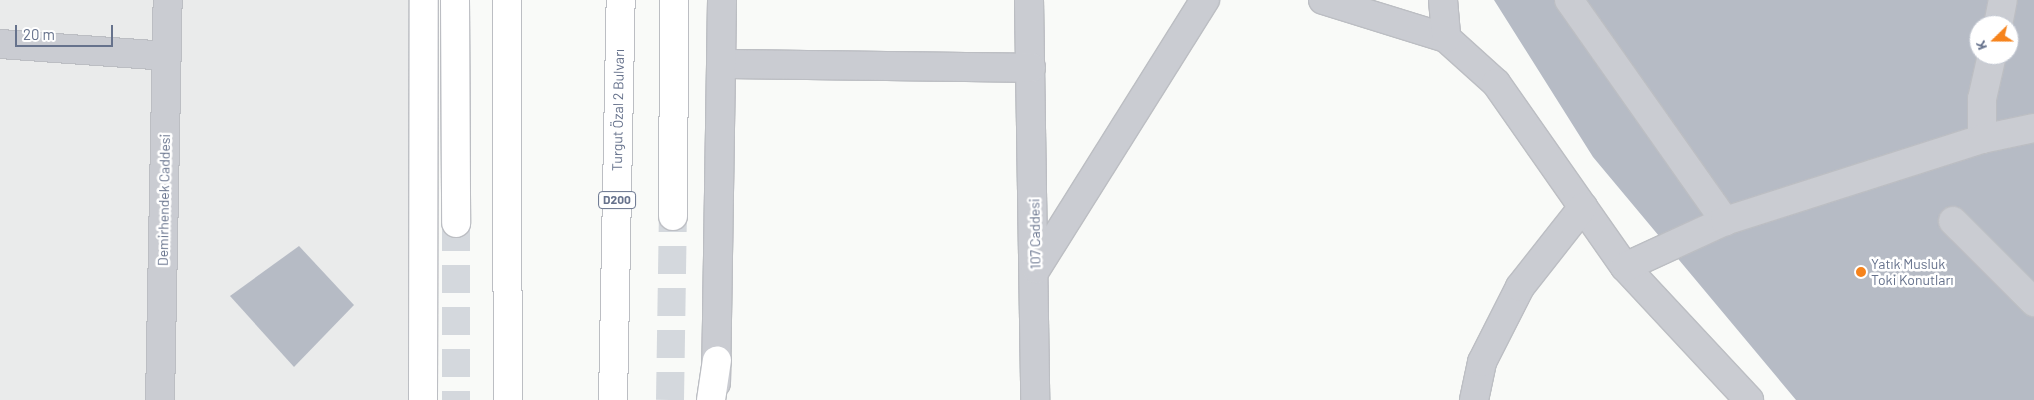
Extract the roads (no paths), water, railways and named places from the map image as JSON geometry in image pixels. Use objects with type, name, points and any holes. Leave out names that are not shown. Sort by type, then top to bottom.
[{"type":"highway","points":[[423,400],[424,0]]},
{"type":"highway","points":[[455,0],[456,223]]},
{"type":"highway","points":[[507,0],[508,400]]},
{"type":"highway","name":"Turgut Özal 2 Bulvarı","points":[[612,400],[620,0]]},
{"type":"highway","points":[[673,216],[674,0]]},
{"type":"highway","points":[[711,400],[717,360]]},
{"type":"street","name":"Demirhendek Caddesi","points":[[160,400],[168,0]]},
{"type":"street","points":[[716,400],[722,0]]},
{"type":"street","name":"107 Caddesi","points":[[1029,0],[1036,269],[1035,400]]},
{"type":"street","points":[[1036,269],[1203,0]]},
{"type":"street","points":[[1323,0],[1446,38],[1496,83],[1625,266],[1748,400]]},
{"type":"street","points":[[1443,0],[1446,38]]},
{"type":"street","points":[[1569,0],[1725,221]]},
{"type":"street","points":[[2000,15],[2003,0]]},
{"type":"street","points":[[0,44],[167,56]]},
{"type":"street","points":[[722,64],[1031,68]]},
{"type":"street","points":[[1982,139],[1982,99],[1990,65]]},
{"type":"street","points":[[1625,266],[1725,221],[1982,139],[2034,128]]},
{"type":"street","points":[[1474,400],[1482,362],[1520,287],[1584,208]]},
{"type":"street","points":[[1953,222],[2034,302]]},
{"type":"tunnel","points":[[670,400],[673,216]]},
{"type":"tunnel","points":[[456,223],[456,400]]},
{"type":"place","name":"Yatık Musluk Toki Konutları","points":[[1861,272]]}]
